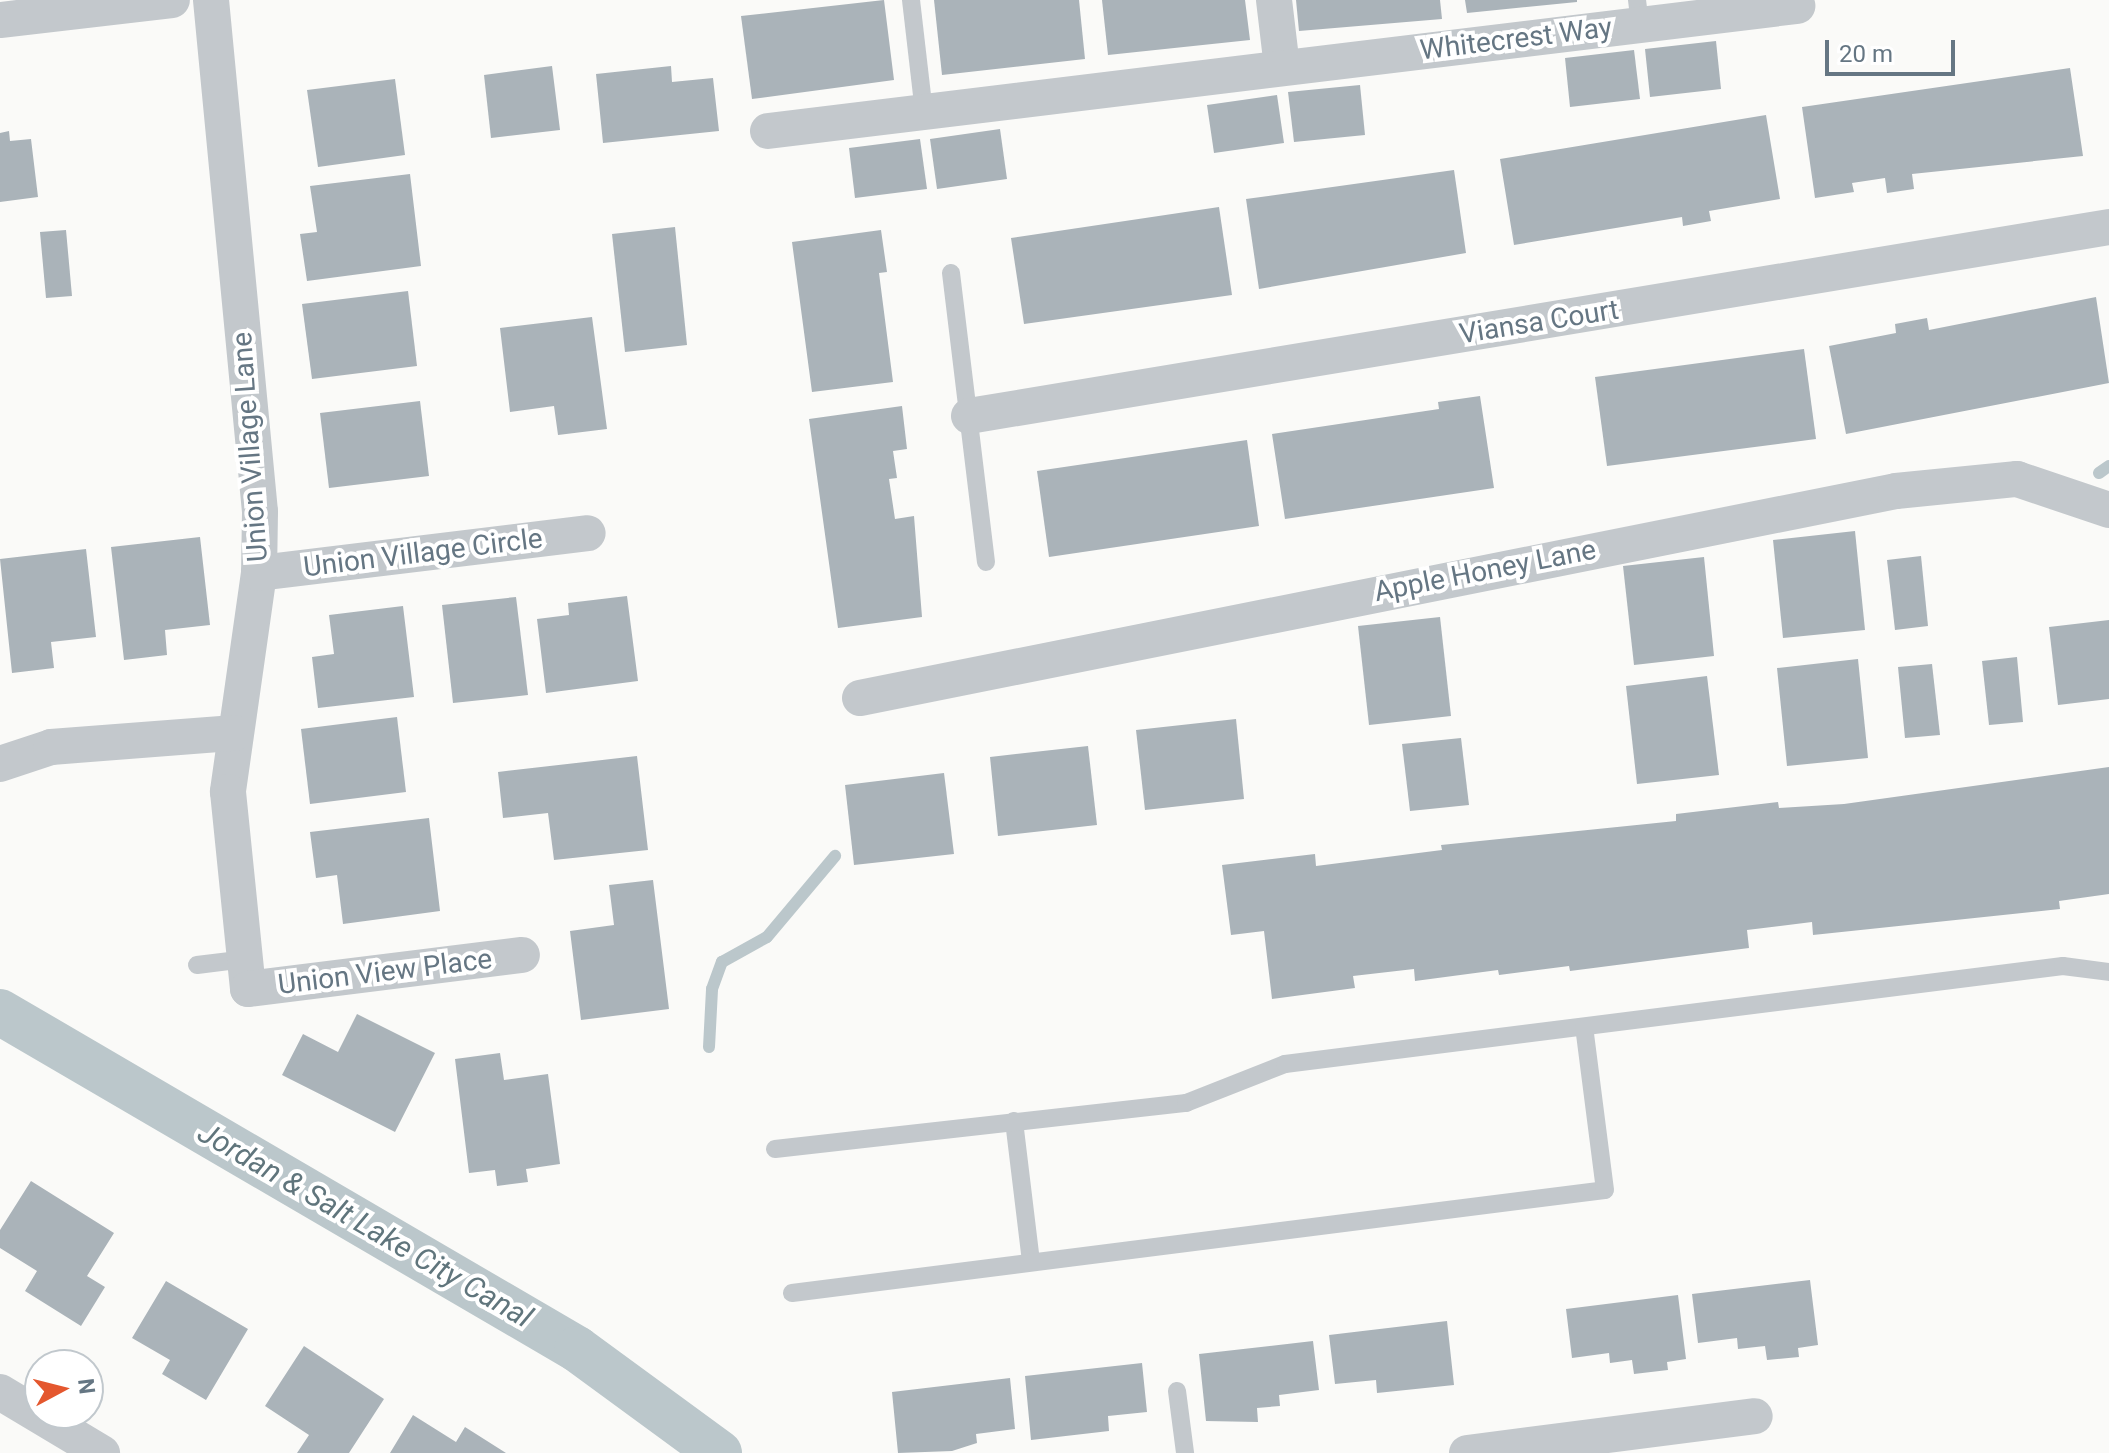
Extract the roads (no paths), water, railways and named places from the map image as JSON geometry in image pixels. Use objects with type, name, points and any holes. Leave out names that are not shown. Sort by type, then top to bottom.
[{"type":"street","points":[[0,20],[172,0]]},
{"type":"street","name":"Union Village Lane","points":[[211,0],[259,499],[259,573],[228,792],[247,974]]},
{"type":"street","points":[[1274,0],[1282,67]]},
{"type":"street","name":"Whitecrest Way","points":[[768,131],[1282,67],[1639,12],[1797,6]]},
{"type":"street","name":"Viansa Court","points":[[969,416],[2109,227]]},
{"type":"street","name":"Apple Honey Lane","points":[[860,698],[1896,491],[2017,479],[2109,510]]},
{"type":"street","name":"Union Village Circle","points":[[259,573],[588,533]]},
{"type":"street","points":[[0,764],[51,747],[234,733]]},
{"type":"street","name":"Union View Place","points":[[247,974],[522,955]]},
{"type":"street","points":[[0,1392],[102,1453]]},
{"type":"street","points":[[1467,1453],[1521,1450],[1755,1416]]},
{"type":"lane","points":[[911,0],[924,112]]},
{"type":"lane","points":[[951,273],[986,562]]},
{"type":"lane","points":[[197,965],[247,974]]},
{"type":"lane","points":[[775,1149],[1186,1103],[1285,1064],[2063,966],[2109,972]]},
{"type":"lane","points":[[792,1293],[1605,1190],[1584,1027]]},
{"type":"lane","points":[[1014,1121],[1031,1262]]},
{"type":"lane","points":[[1177,1391],[1185,1453]]},
{"type":"waterway","points":[[2099,473],[2109,466]]},
{"type":"waterway","points":[[709,1047],[712,989],[722,962],[767,937],[835,856]]},
{"type":"waterway","name":"Jordan & Salt Lake City Canal","points":[[0,1012],[577,1349],[719,1453]]}]
